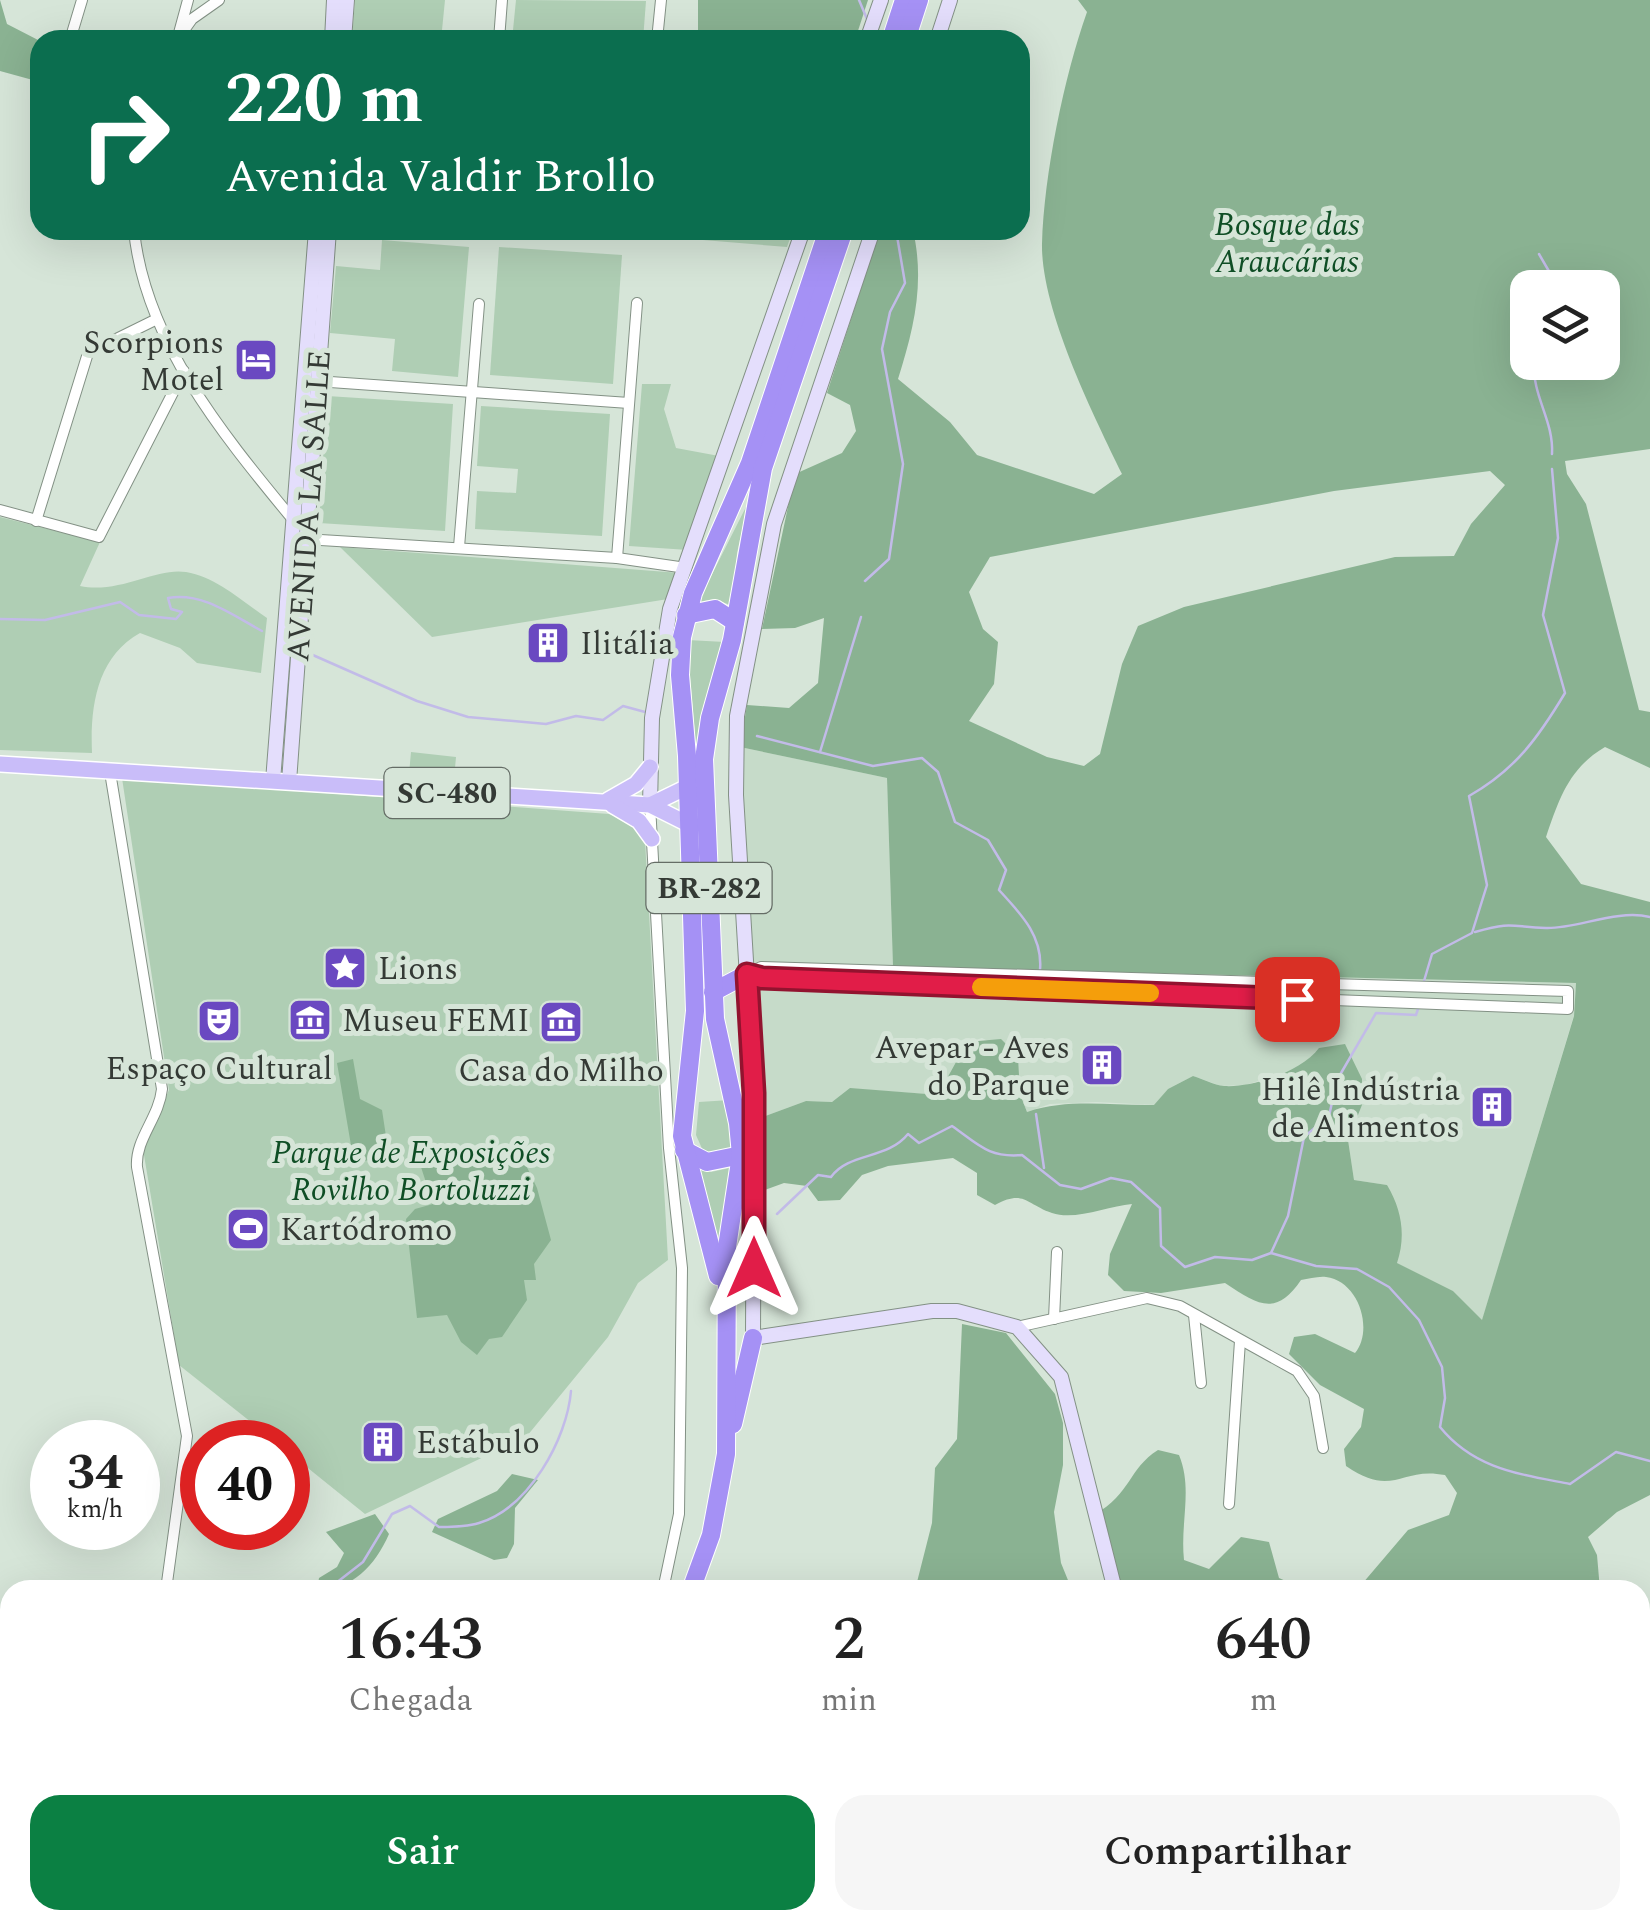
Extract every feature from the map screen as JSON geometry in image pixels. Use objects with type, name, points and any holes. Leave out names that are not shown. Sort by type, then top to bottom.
[{"type":"highway","points":[[894,30],[904,0]]},
{"type":"highway","points":[[909,30],[919,0]]},
{"type":"highway","name":"BR-282","points":[[724,1311],[716,1263],[684,1150],[682,1118],[695,1011],[680,675],[686,615],[740,492],[825,240]]},
{"type":"highway","name":"BR-282","points":[[695,1580],[711,1535],[726,1454],[727,1246],[741,1155],[713,992],[704,759],[710,718],[736,622],[763,468],[841,240]]},
{"type":"highway","points":[[686,615],[716,609],[736,622]]},
{"type":"highway","points":[[711,964],[747,974]]},
{"type":"highway","points":[[713,992],[747,974]]},
{"type":"highway","points":[[684,1150],[706,1162],[741,1155]]},
{"type":"highway","points":[[726,1454],[753,1338]]},
{"type":"main road","name":"SC-480","points":[[0,764],[650,805],[688,824]]},
{"type":"main road","points":[[604,802],[636,784],[650,767]]},
{"type":"main road","name":"SC-480","points":[[650,805],[687,787]]},
{"type":"main road","points":[[604,802],[638,821],[652,839]]},
{"type":"street","points":[[73,30],[82,0]]},
{"type":"street","points":[[180,30],[188,0]]},
{"type":"street","points":[[185,30],[219,0]]},
{"type":"street","points":[[332,30],[334,0]]},
{"type":"street","points":[[345,30],[347,0]]},
{"type":"street","points":[[500,30],[502,0]]},
{"type":"street","points":[[658,30],[661,0]]},
{"type":"street","points":[[870,30],[881,0]]},
{"type":"street","points":[[940,30],[950,0]]},
{"type":"street","points":[[136,240],[143,279],[157,319],[184,371],[298,533],[617,558],[686,568]]},
{"type":"street","name":"AVENIDA LA SALLE","points":[[281,782],[316,240]]},
{"type":"street","name":"AVENIDA LA SALLE","points":[[298,533],[316,381],[312,344],[328,240]]},
{"type":"street","points":[[665,1580],[679,1514],[682,1268],[669,1148],[650,805],[652,718],[665,635],[800,240]]},
{"type":"street","points":[[870,240],[774,524],[749,643],[736,746],[754,1093],[753,1338],[932,1311],[957,1310],[1018,1327],[1148,1298],[1194,1315],[1297,1371],[1314,1396],[1323,1448]]},
{"type":"street","points":[[617,558],[637,303]]},
{"type":"street","points":[[459,547],[479,304]]},
{"type":"street","points":[[36,521],[88,353],[157,319]]},
{"type":"street","points":[[0,510],[100,537],[184,371]]},
{"type":"street","points":[[316,381],[629,403]]},
{"type":"street","points":[[110,772],[162,1089],[160,1109],[138,1148],[137,1168],[187,1436],[167,1580]]},
{"type":"street","points":[[761,967],[1568,991],[1568,1009],[762,978],[747,974],[761,967]]},
{"type":"street","points":[[1054,1319],[1057,1252]]},
{"type":"street","points":[[1194,1315],[1201,1384]]},
{"type":"street","points":[[1018,1327],[1061,1377],[1113,1580]]},
{"type":"street","points":[[1229,1504],[1240,1341]]},
{"type":"shaded area","points":[[740,747],[887,778],[893,967],[1576,983],[1574,1015],[1482,1321],[1453,1291],[1396,1263],[1387,1185],[1354,1180],[1348,1140],[1362,1105],[1307,1065],[1246,1085],[1221,1086],[1193,1076],[1168,1089],[1155,1105],[1050,1104],[1027,1112],[1020,1094],[1018,1056],[982,1038],[966,1043],[945,1082],[927,1094],[853,1089],[832,1102],[806,1101],[760,1118]]},
{"type":"green space","points":[[0,0],[7,24],[30,36],[30,79],[0,71]]},
{"type":"green space","points":[[355,0],[445,0],[442,30],[353,30]]},
{"type":"green space","points":[[516,0],[646,1],[644,30],[513,30]]},
{"type":"green space","points":[[698,0],[868,0],[858,30],[698,30]]},
{"type":"green space","name":"Bosque das Araucárias","points":[[1078,0],[1650,0],[1650,449],[1565,461],[1567,474],[1586,504],[1639,710],[1650,712],[1650,768],[1605,747],[1574,775],[1546,837],[1581,884],[1650,902],[1650,1495],[1617,1512],[1588,1537],[1597,1555],[1599,1580],[1365,1580],[1408,1530],[1449,1515],[1457,1493],[1445,1475],[1430,1473],[1375,1480],[1346,1466],[1344,1449],[1361,1427],[1364,1409],[1320,1385],[1289,1354],[1294,1337],[1315,1334],[1355,1353],[1361,1343],[1363,1320],[1355,1297],[1338,1280],[1301,1280],[1283,1299],[1266,1304],[1225,1283],[1161,1293],[1124,1291],[1108,1275],[1110,1254],[1132,1204],[1071,1215],[1052,1213],[1019,1198],[995,1205],[977,1195],[977,1173],[953,1158],[888,1166],[862,1175],[840,1200],[818,1201],[807,1186],[784,1183],[762,1191],[760,1118],[806,1101],[832,1102],[850,1088],[927,1094],[945,1082],[967,1042],[1001,1039],[1018,1056],[1020,1094],[1027,1112],[1074,1104],[1154,1105],[1168,1089],[1193,1076],[1224,1086],[1249,1084],[1289,1071],[1319,1048],[1345,1044],[1362,1079],[1362,1105],[1348,1140],[1354,1180],[1387,1185],[1392,1194],[1402,1233],[1397,1263],[1453,1291],[1482,1320],[1574,1016],[1576,983],[893,967],[887,778],[740,747],[747,705],[789,708],[818,683],[824,618],[795,628],[762,629],[795,474],[842,453],[856,431],[850,405],[827,393],[877,240],[914,240],[916,305],[898,379],[950,422],[977,455],[1094,494],[1122,474],[1059,330],[1044,270],[1044,217],[1063,96],[1087,12]],"holes":[[[1490,471],[1505,485],[1471,524],[1454,556],[1395,557],[1184,607],[1138,626],[1122,664],[1100,754],[1084,766],[1047,757],[969,721],[994,684],[998,642],[983,629],[969,592],[990,557],[1334,491]]]},
{"type":"green space","points":[[382,240],[469,247],[458,377],[392,371],[395,339],[330,333],[336,266],[380,270]]},
{"type":"green space","points":[[702,240],[789,240],[787,247]]},
{"type":"green space","points":[[499,247],[622,255],[613,384],[490,375]]},
{"type":"green space","points":[[642,384],[671,384],[664,409],[676,448],[719,456],[688,550],[629,546]]},
{"type":"green space","points":[[327,396],[453,404],[445,531],[319,523]]},
{"type":"green space","points":[[481,406],[610,414],[602,536],[475,529],[477,491],[516,493],[518,469],[477,466]]},
{"type":"green space","points":[[748,503],[737,553],[733,606],[714,599],[698,602]]},
{"type":"green space","points":[[0,517],[100,542],[80,586],[123,584],[175,571],[218,584],[267,618],[261,673],[197,663],[180,648],[140,633],[114,655],[99,684],[92,753],[0,750]]},
{"type":"green space","points":[[340,547],[680,573],[668,599],[432,637]]},
{"type":"green space","points":[[687,640],[725,642],[704,704],[697,759]]},
{"type":"green space","points":[[411,752],[456,757],[454,779],[409,774]]},
{"type":"green space","name":"Parque de Exposições Rovilho Bortoluzzi","points":[[122,778],[609,814],[631,823],[645,840],[668,1260],[638,1283],[608,1337],[527,1436],[365,1514],[310,1470],[310,1420],[248,1420],[179,1365],[143,1149],[169,1090]]},
{"type":"green space","points":[[353,1059],[360,1099],[382,1110],[389,1156],[354,1163],[337,1063]]},
{"type":"green space","points":[[730,1100],[733,1144],[729,1152],[704,1153],[696,1135],[699,1102]]},
{"type":"green space","points":[[480,1148],[523,1159],[537,1188],[551,1240],[534,1264],[536,1280],[524,1280],[527,1300],[502,1337],[489,1339],[477,1355],[461,1342],[447,1315],[417,1318],[406,1219],[415,1209],[433,1204],[420,1164]]},
{"type":"green space","points":[[698,1164],[711,1172],[734,1167],[722,1262]]},
{"type":"green space","points":[[962,1324],[1006,1333],[1055,1394],[1063,1423],[1063,1465],[1054,1512],[1061,1563],[1068,1580],[918,1580],[932,1523],[935,1468],[957,1439]]},
{"type":"green space","points":[[1158,1450],[1179,1455],[1183,1468],[1184,1560],[1209,1569],[1241,1537],[1269,1542],[1279,1578],[1283,1580],[1112,1580],[1094,1515],[1116,1498]]},
{"type":"green space","points":[[512,1474],[538,1480],[515,1508],[514,1544],[507,1558],[494,1560],[432,1532],[438,1519],[497,1491]]},
{"type":"green space","points":[[375,1514],[389,1534],[377,1556],[352,1580],[319,1580],[337,1567],[344,1553],[326,1532]]},
{"type":"waterway","points":[[859,0],[867,19]]},
{"type":"waterway","points":[[865,581],[889,559],[903,464],[882,349],[890,312],[905,283],[898,240]]},
{"type":"waterway","points":[[1539,254],[1548,270]]},
{"type":"waterway","points":[[1535,380],[1550,430],[1552,454]]},
{"type":"waterway","points":[[1424,981],[1432,954],[1472,933],[1487,885],[1469,796],[1524,752],[1565,693],[1543,615],[1558,538],[1552,469]]},
{"type":"waterway","points":[[0,619],[45,620],[120,602],[139,615],[176,619],[182,612],[171,609],[168,598],[181,597],[217,606],[262,631]]},
{"type":"waterway","points":[[820,752],[861,617]]},
{"type":"waterway","points":[[306,652],[417,701],[468,717],[546,724],[576,716],[603,720],[623,706],[645,712]]},
{"type":"waterway","points":[[757,736],[873,766],[922,758],[938,772],[955,822],[988,840],[1006,870],[999,890],[1034,936],[1040,970]]},
{"type":"waterway","points":[[1475,932],[1505,926],[1558,927],[1624,915],[1650,917]]},
{"type":"waterway","points":[[1271,1253],[1288,1216],[1304,1137],[1329,1116],[1337,1080],[1376,1013],[1416,1015],[1418,1009]]},
{"type":"waterway","points":[[1036,1114],[1044,1168]]},
{"type":"waterway","points":[[777,1214],[818,1175],[831,1177],[848,1163],[890,1148],[908,1134],[919,1143],[952,1126],[992,1152],[1022,1155],[1060,1185],[1081,1189],[1111,1178],[1131,1182],[1160,1208],[1161,1246],[1185,1267],[1215,1257],[1252,1260],[1271,1253],[1316,1266],[1357,1269],[1389,1287],[1419,1320],[1442,1367],[1445,1398],[1440,1427],[1483,1461],[1515,1473],[1570,1484],[1616,1452],[1650,1461]]},
{"type":"waterway","points":[[340,1580],[363,1562],[392,1514],[410,1506],[439,1527],[479,1523],[514,1503],[553,1450],[571,1391]]},
{"type":"slow traffic","points":[[981,987],[1150,993]]},
{"type":"place","name":"Scorpions Motel","points":[[256,360]]},
{"type":"place","name":"Ilitália","points":[[548,643]]},
{"type":"place","name":"Lions","points":[[345,968]]},
{"type":"place","name":"Museu FEMI","points":[[310,1020]]},
{"type":"place","name":"Espaço Cultural","points":[[219,1021]]},
{"type":"place","name":"Casa do Milho","points":[[561,1022]]},
{"type":"place","name":"Avepar - Aves do Parque","points":[[1102,1065]]},
{"type":"place","name":"Hilê Indústria de Alimentos","points":[[1492,1107]]},
{"type":"place","name":"Kartódromo","points":[[248,1229]]},
{"type":"place","name":"Estábulo","points":[[383,1442]]},
{"type":"route","points":[[754,1268],[754,1093],[747,974],[762,978],[1297,999]]}]
